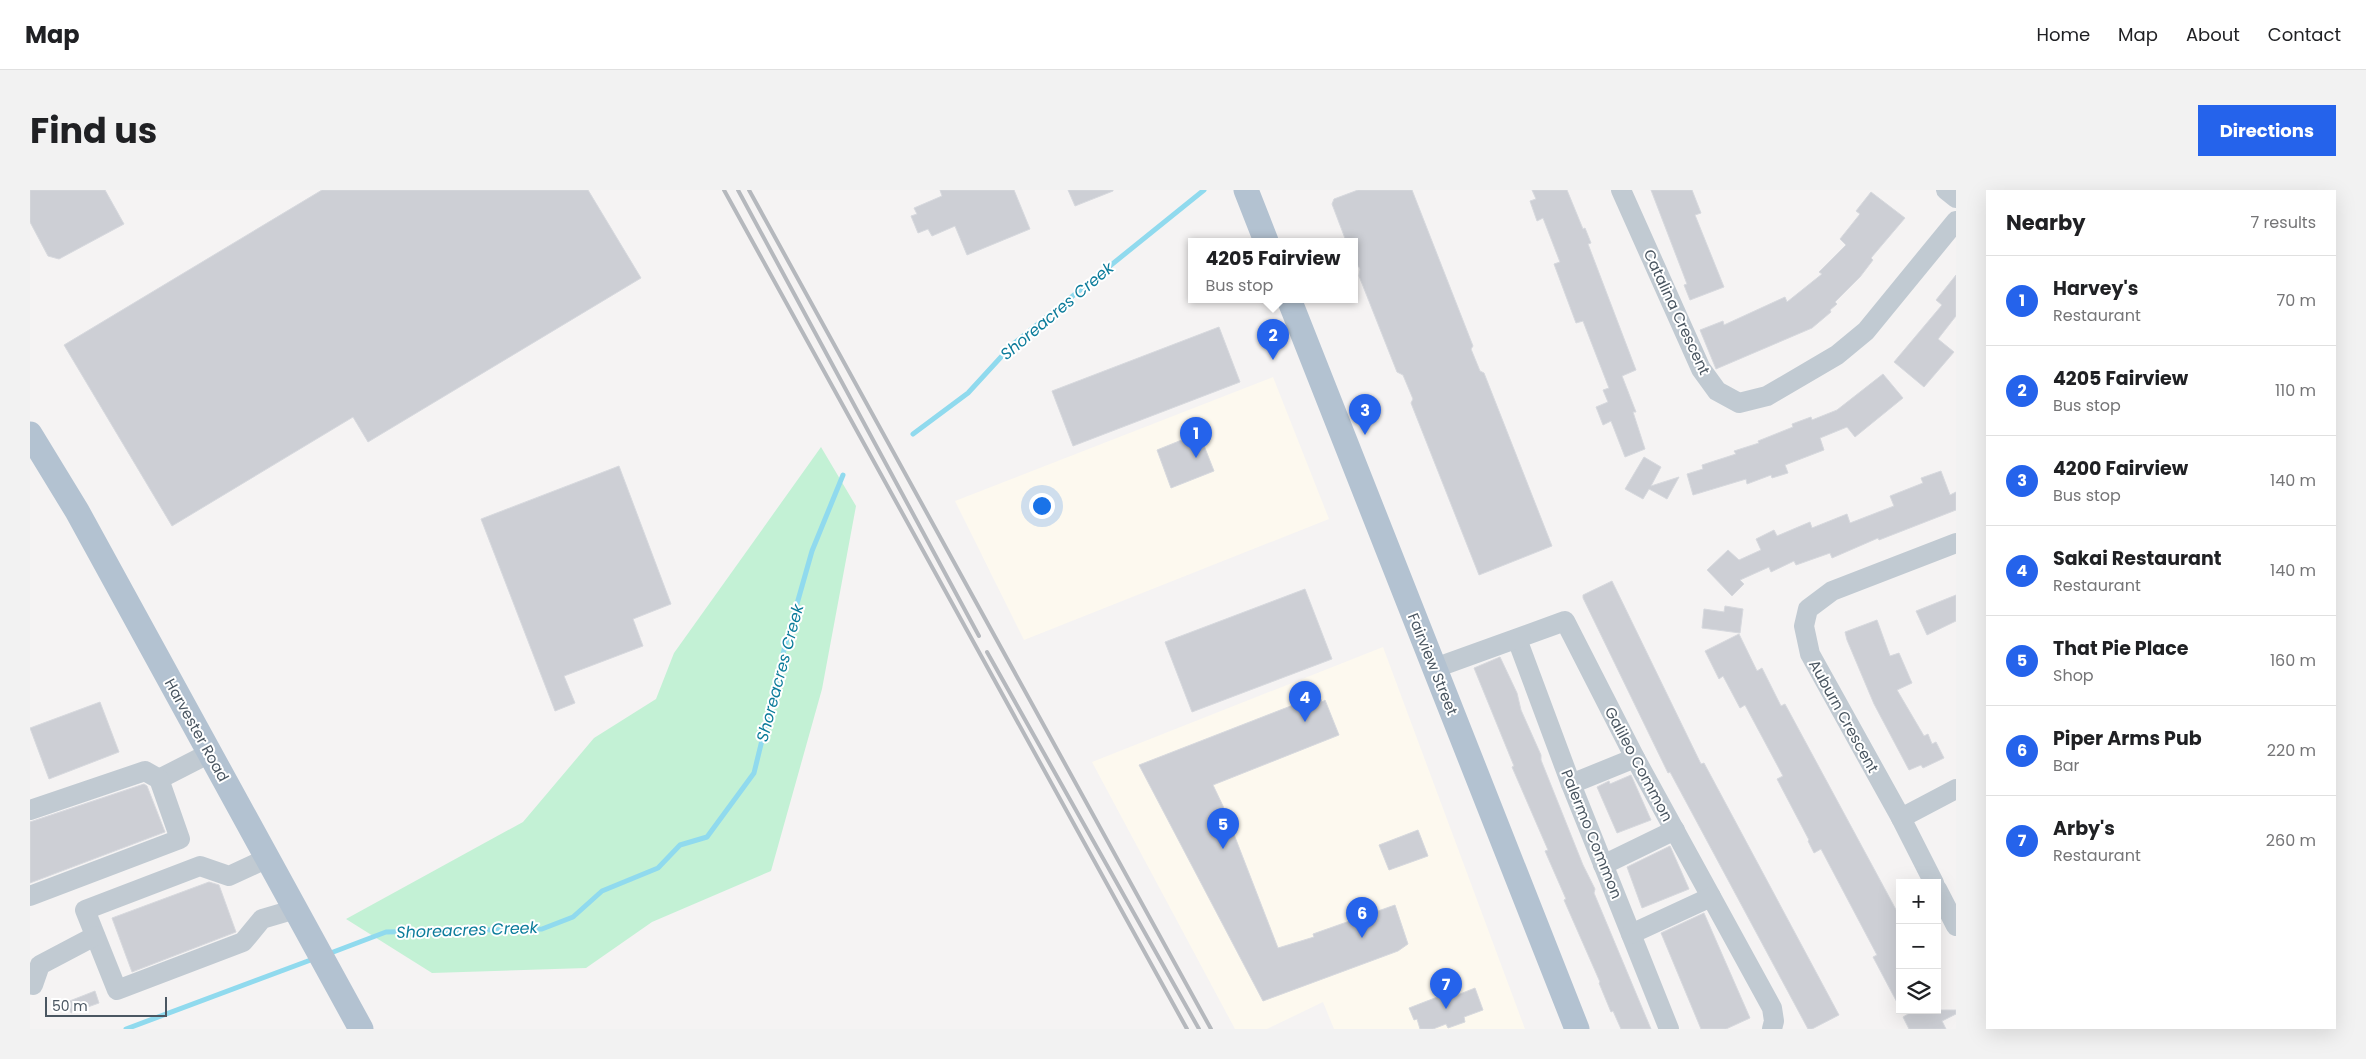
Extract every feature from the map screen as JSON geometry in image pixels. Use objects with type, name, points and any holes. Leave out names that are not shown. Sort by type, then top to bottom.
[{"type":"main road","points":[[1246,190],[1265,238]]},
{"type":"main road","name":"Fairview Street","points":[[1291,303],[1577,1029]]},
{"type":"main road","name":"Harvester Road","points":[[30,434],[76,511],[362,1029]]},
{"type":"street","name":"Catalina Crescent","points":[[1621,190],[1701,369],[1717,391],[1740,403],[1766,396],[1837,355],[1859,337],[1956,222]]},
{"type":"street","points":[[1946,190],[1956,198]]},
{"type":"street","name":"Auburn Crescent","points":[[1932,879],[1810,654],[1804,626],[1808,609],[1832,591],[1956,543]]},
{"type":"street","name":"Galileo Common","points":[[1435,668],[1565,621],[1635,758],[1772,1008],[1774,1020],[1772,1029]]},
{"type":"street","name":"Palermo Common","points":[[1517,639],[1571,784],[1669,1029]]},
{"type":"street","points":[[159,779],[210,753]]},
{"type":"street","points":[[1571,784],[1635,758]]},
{"type":"street","points":[[30,810],[145,771],[159,779],[180,838],[30,896]]},
{"type":"street","points":[[1900,818],[1956,789]]},
{"type":"street","points":[[1603,864],[1675,830]]},
{"type":"street","points":[[268,858],[229,876],[200,866],[85,910],[117,990],[243,942],[262,919],[296,909]]},
{"type":"street","points":[[1631,934],[1711,897]]},
{"type":"street","points":[[1941,897],[1956,926]]},
{"type":"street","points":[[33,985],[40,965],[95,936]]},
{"type":"shaded area","points":[[1273,377],[1329,519],[1024,640],[955,501]]},
{"type":"shaded area","points":[[1383,647],[1525,1029],[1334,1029],[1323,1002],[1267,1029],[1235,1029],[1092,762]]},
{"type":"green space","points":[[821,447],[856,506],[822,689],[771,871],[652,922],[586,968],[432,973],[346,919],[523,822],[594,738],[656,699],[674,653]]},
{"type":"building","points":[[30,190],[105,190],[124,224],[59,259],[48,256],[30,222]]},
{"type":"building","points":[[322,190],[588,190],[641,278],[368,442],[353,417],[172,526],[64,345]]},
{"type":"building","points":[[940,190],[1014,190],[1030,229],[967,255],[955,226],[932,236],[928,229],[918,233],[911,216],[917,214],[914,208],[942,196]]},
{"type":"building","points":[[1068,190],[1113,190],[1113,191],[1075,206]]},
{"type":"building","points":[[1358,190],[1412,190],[1473,346],[1471,349],[1480,371],[1484,373],[1552,546],[1479,575],[1411,403],[1413,399],[1403,375],[1397,372],[1359,276],[1358,238],[1345,238],[1332,204],[1334,199]]},
{"type":"building","points":[[1532,190],[1567,190],[1583,229],[1585,228],[1591,243],[1588,244],[1636,370],[1622,376],[1636,412],[1633,412],[1645,449],[1625,457],[1611,421],[1603,425],[1596,407],[1608,402],[1603,390],[1609,388],[1583,321],[1576,323],[1554,264],[1560,262],[1543,218],[1537,221],[1530,201],[1536,199]]},
{"type":"building","points":[[1651,190],[1692,190],[1701,213],[1695,215],[1724,287],[1690,300],[1684,285],[1687,284]]},
{"type":"building","points":[[1871,192],[1905,218],[1871,258],[1873,260],[1860,277],[1835,302],[1837,304],[1830,310],[1831,312],[1812,328],[1716,369],[1700,330],[1723,321],[1724,325],[1785,297],[1787,302],[1822,274],[1819,272],[1846,245],[1840,239],[1860,214],[1856,211]]},
{"type":"building","points":[[1956,275],[1956,316],[1938,339],[1954,352],[1924,387],[1894,362],[1942,305],[1936,300]]},
{"type":"building","points":[[1219,327],[1240,382],[1073,446],[1052,391]]},
{"type":"building","points":[[1883,374],[1903,398],[1855,437],[1847,427],[1820,438],[1824,450],[1785,465],[1788,473],[1772,478],[1771,475],[1747,484],[1746,479],[1693,495],[1687,474],[1703,469],[1702,465],[1736,454],[1734,451],[1759,443],[1758,441],[1793,427],[1792,424],[1811,417],[1812,420],[1837,410]]},
{"type":"building","points":[[1199,433],[1214,471],[1171,488],[1157,450]]},
{"type":"building","points":[[1644,457],[1661,467],[1651,486],[1679,477],[1667,499],[1649,489],[1643,499],[1625,489]]},
{"type":"building","points":[[619,466],[671,604],[633,619],[643,646],[564,676],[575,703],[555,711],[481,519]]},
{"type":"building","points":[[1941,471],[1950,495],[1956,492],[1956,510],[1879,540],[1878,538],[1832,558],[1830,553],[1796,565],[1794,561],[1771,572],[1769,567],[1740,580],[1744,584],[1732,596],[1707,570],[1728,550],[1739,560],[1761,550],[1756,539],[1774,530],[1777,536],[1810,522],[1812,528],[1847,514],[1850,523],[1894,506],[1890,496],[1923,483],[1921,478]]},
{"type":"building","points":[[1612,581],[1701,764],[1704,763],[1839,1015],[1812,1029],[1808,1029],[1670,772],[1668,773],[1583,598],[1583,595]]},
{"type":"building","points":[[1305,589],[1332,659],[1192,712],[1165,642]]},
{"type":"building","points":[[1956,595],[1956,621],[1927,635],[1916,611]]},
{"type":"building","points":[[1725,606],[1743,609],[1740,633],[1702,628],[1704,609],[1724,612]]},
{"type":"building","points":[[1877,620],[1890,656],[1899,653],[1912,683],[1897,690],[1924,736],[1928,734],[1932,744],[1936,742],[1944,758],[1923,768],[1921,765],[1909,770],[1874,704],[1847,640],[1845,632]]},
{"type":"building","points":[[1739,634],[1757,671],[1762,668],[1781,706],[1785,704],[1896,910],[1896,1000],[1873,957],[1877,955],[1821,849],[1814,853],[1777,779],[1783,776],[1745,705],[1740,708],[1723,676],[1719,679],[1705,651]]},
{"type":"building","points":[[1500,657],[1517,693],[1521,710],[1541,755],[1541,760],[1583,865],[1595,889],[1594,893],[1651,1029],[1621,1029],[1613,1011],[1611,1012],[1564,900],[1566,899],[1545,851],[1548,850],[1512,767],[1514,766],[1474,668]]},
{"type":"building","points":[[1319,695],[1322,702],[1325,700],[1339,735],[1213,785],[1223,806],[1278,948],[1314,937],[1313,934],[1395,905],[1408,944],[1398,951],[1263,1001],[1139,765]]},
{"type":"building","points":[[100,702],[119,752],[49,779],[30,728]]},
{"type":"building","points":[[1631,775],[1651,820],[1617,833],[1597,787],[1609,781],[1610,784]]},
{"type":"building","points":[[144,784],[147,786],[165,832],[30,883],[30,822]]},
{"type":"building","points":[[1418,830],[1428,856],[1389,870],[1379,845]]},
{"type":"building","points":[[1670,846],[1689,889],[1642,908],[1627,867]]},
{"type":"building","points":[[209,882],[219,885],[236,932],[132,972],[112,918]]},
{"type":"building","points":[[1704,913],[1750,1018],[1726,1029],[1701,1029],[1661,933]]},
{"type":"building","points":[[1475,988],[1483,1010],[1464,1017],[1465,1022],[1448,1028],[1446,1024],[1433,1029],[1420,1029],[1417,1019],[1414,1020],[1409,1008],[1453,991],[1455,996]]},
{"type":"building","points":[[95,991],[99,1003],[71,1013],[67,1002]]},
{"type":"building","points":[[1941,1010],[1956,1010],[1956,1014],[1942,1021],[1946,1029],[1909,1029],[1903,1017],[1908,1014],[1941,1014]]},
{"type":"waterway","name":"Shoreacres Creek","points":[[913,434],[968,393],[1012,345],[1204,190]]},
{"type":"waterway","name":"Shoreacres Creek","points":[[328,954],[386,932],[542,929],[573,917],[602,891],[658,868],[680,845],[707,837],[754,773],[785,646],[812,551],[843,475]]},
{"type":"waterway","name":"Shoreacres Creek","points":[[126,1029],[316,958]]},
{"type":"railway","points":[[724,190],[1187,1029]]},
{"type":"railway","points":[[738,190],[979,636]]},
{"type":"railway","points":[[749,190],[1211,1029]]},
{"type":"railway","points":[[987,652],[1199,1029]]},
{"type":"place","name":"4205 Fairview","points":[[1273,360]]},
{"type":"place","name":"4200 Fairview","points":[[1365,435]]},
{"type":"place","name":"Harvey's","points":[[1196,458]]},
{"type":"place","name":"Sakai Restaurant","points":[[1305,722]]},
{"type":"place","name":"That Pie Place","points":[[1223,849]]},
{"type":"place","name":"Piper Arms Pub","points":[[1362,938]]},
{"type":"place","name":"Arby's","points":[[1446,1009]]}]
